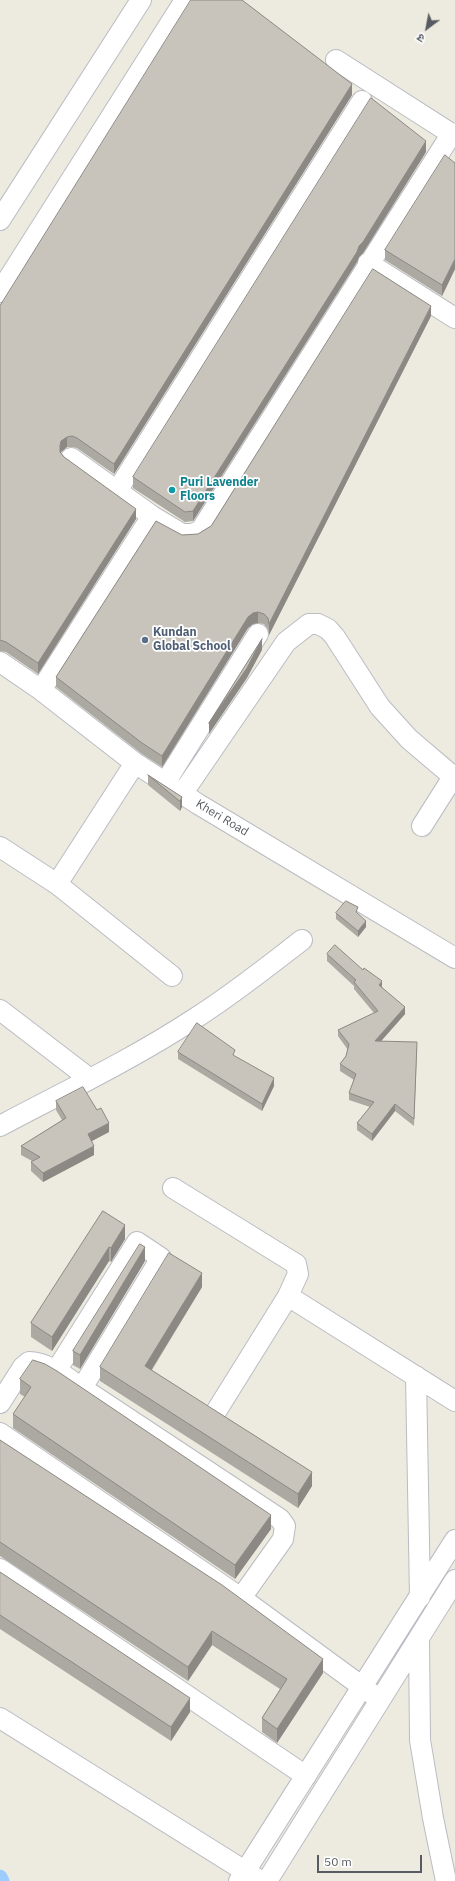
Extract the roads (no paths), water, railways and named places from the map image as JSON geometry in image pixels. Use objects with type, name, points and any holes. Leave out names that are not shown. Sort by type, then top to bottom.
[{"type":"street","points":[[0,220],[141,0]]},
{"type":"street","points":[[0,292],[185,0]]},
{"type":"street","points":[[71,458],[152,516],[182,534],[193,534],[200,530],[368,264],[453,134],[336,60]]},
{"type":"street","points":[[117,491],[362,101]]},
{"type":"street","points":[[368,264],[455,318]]},
{"type":"street","points":[[41,690],[152,516]]},
{"type":"street","points":[[174,788],[286,642],[309,624],[318,624],[328,629],[335,637],[380,707],[409,739],[454,777],[422,826]]},
{"type":"street","points":[[174,788],[258,634]]},
{"type":"street","name":"Kheri Road","points":[[0,662],[41,690],[135,763],[455,958]]},
{"type":"street","points":[[57,884],[135,763]]},
{"type":"street","points":[[0,847],[57,884],[172,976]]},
{"type":"street","points":[[0,1126],[90,1079],[194,1019],[302,940]]},
{"type":"street","points":[[4,1019],[90,1079]]},
{"type":"street","points":[[173,1188],[296,1264],[298,1274],[288,1296],[218,1410]]},
{"type":"street","points":[[56,1371],[137,1242],[161,1258],[82,1388]]},
{"type":"street","points":[[288,1296],[455,1401]]},
{"type":"street","points":[[0,1402],[23,1367],[29,1362],[36,1362],[56,1371],[280,1519],[285,1526],[283,1539],[241,1598]]},
{"type":"street","points":[[416,1376],[420,1597]]},
{"type":"street","points":[[0,1433],[241,1598],[379,1699]]},
{"type":"street","points":[[0,1718],[248,1878],[306,1776],[455,1540]]},
{"type":"street","points":[[0,1569],[306,1776]]},
{"type":"street","points":[[267,1881],[379,1699],[455,1580]]},
{"type":"street","points":[[419,1638],[420,1740],[433,1818],[446,1881]]},
{"type":"waterway","points":[[0,1877],[2,1881]]},
{"type":"place","name":"Puri Lavender Floors","points":[[172,490]]},
{"type":"place","name":"Kundan Global School","points":[[145,640]]}]
